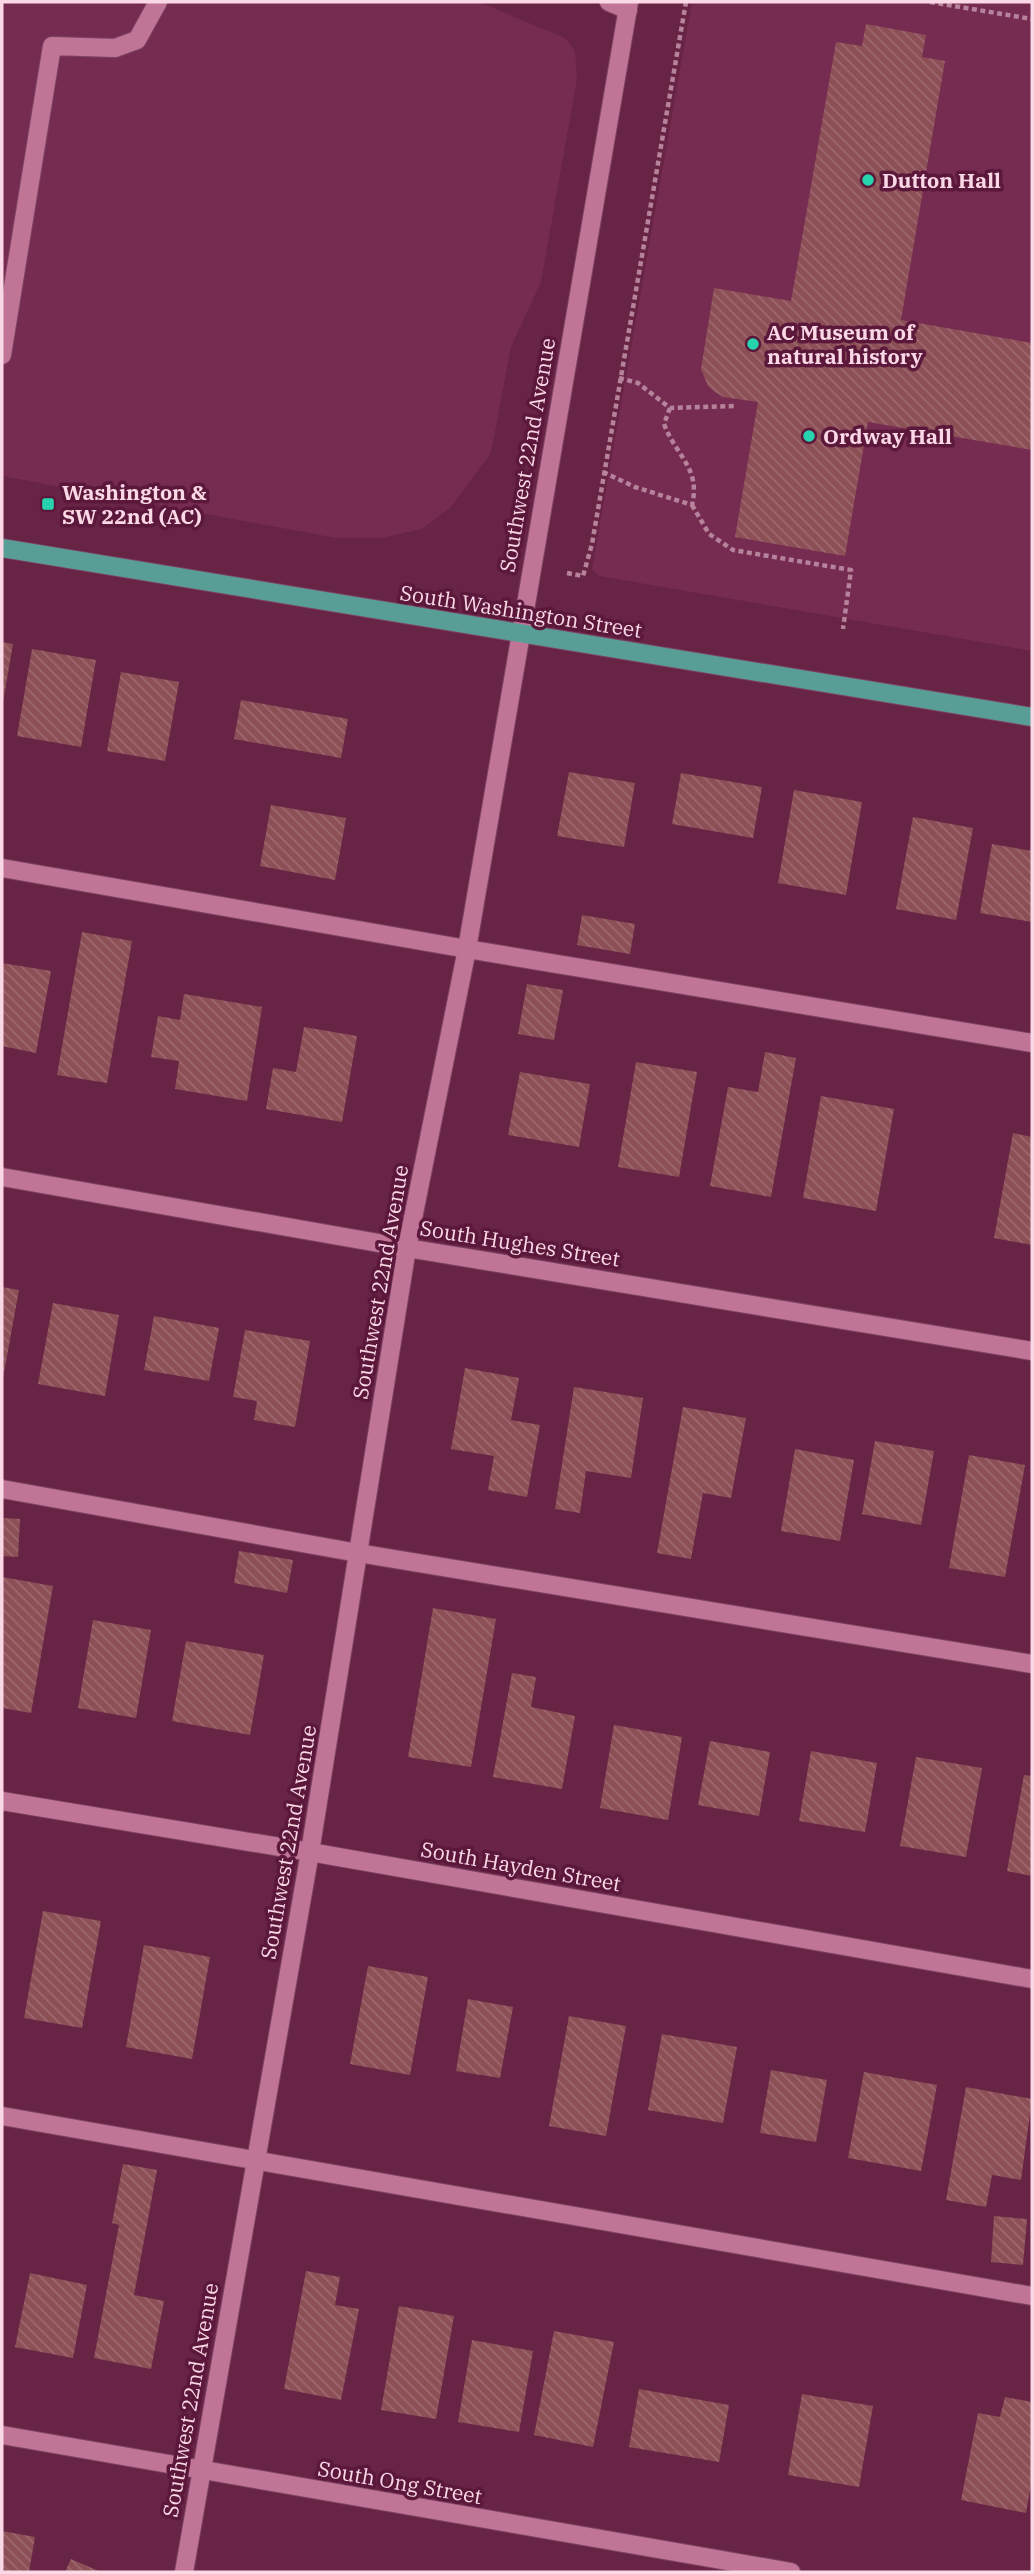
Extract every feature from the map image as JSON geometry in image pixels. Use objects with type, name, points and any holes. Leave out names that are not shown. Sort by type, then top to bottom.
[{"type":"main road","name":"South Washington Street","points":[[2,548],[519,635],[1032,717]]},
{"type":"street","points":[[2,355],[52,46],[115,48],[137,40],[158,2]]},
{"type":"street","points":[[609,2],[628,6]]},
{"type":"street","name":"Southwest 22nd Avenue","points":[[184,2572],[310,1852],[407,1248],[467,949],[628,6]]},
{"type":"street","points":[[2,868],[1032,1043]]},
{"type":"street","name":"South Hughes Street","points":[[2,1177],[407,1248],[1032,1350]]},
{"type":"street","points":[[2,1489],[358,1553],[1032,1664]]},
{"type":"street","name":"South Hayden Street","points":[[2,1801],[310,1852],[1032,1979]]},
{"type":"street","points":[[2,2116],[256,2158],[1032,2296]]},
{"type":"street","name":"South Ong Street","points":[[2,2435],[791,2572]]},
{"type":"path","points":[[567,573],[583,576],[686,2]]},
{"type":"path","points":[[930,2],[1032,19]]},
{"type":"path","points":[[619,378],[638,383],[670,408],[736,406]]},
{"type":"path","points":[[670,408],[664,424],[675,447],[691,468],[696,487],[692,505]]},
{"type":"path","points":[[603,472],[635,487],[692,505],[709,534],[733,550],[851,570],[843,629]]},
{"type":"shaded area","points":[[2,2],[479,2],[565,38],[575,51],[577,79],[541,282],[511,347],[491,453],[451,507],[422,529],[381,538],[336,538],[2,476]]},
{"type":"shaded area","points":[[692,2],[1032,2],[1032,651],[599,576],[592,569]]},
{"type":"building","name":"Ordway Hall","points":[[866,24],[926,35],[922,57],[945,61],[901,320],[1032,343],[1032,450],[868,422],[845,556],[735,537],[758,402],[723,397],[708,386],[701,369],[714,288],[791,301],[836,42],[862,46]]},
{"type":"building","points":[[2,642],[13,644],[3,702],[2,702]]},
{"type":"building","points":[[32,649],[96,660],[81,747],[17,736]]},
{"type":"building","points":[[121,672],[179,682],[165,761],[107,751]]},
{"type":"building","points":[[241,700],[348,719],[341,758],[234,739]]},
{"type":"building","points":[[569,772],[635,783],[624,847],[557,836]]},
{"type":"building","points":[[681,773],[762,787],[753,838],[672,824]]},
{"type":"building","points":[[794,790],[862,802],[846,895],[778,883]]},
{"type":"building","points":[[271,805],[346,818],[335,880],[260,866]]},
{"type":"building","points":[[913,817],[973,828],[956,920],[896,909]]},
{"type":"building","points":[[992,844],[1032,851],[1032,922],[980,913]]},
{"type":"building","points":[[582,915],[635,924],[630,954],[577,945]]},
{"type":"building","points":[[82,932],[132,941],[107,1083],[57,1075]]},
{"type":"building","points":[[2,963],[51,971],[36,1053],[2,1046]]},
{"type":"building","points":[[527,984],[563,990],[554,1040],[518,1034]]},
{"type":"building","points":[[184,994],[262,1007],[247,1101],[175,1089],[179,1061],[151,1057],[158,1016],[180,1020]]},
{"type":"building","points":[[304,1027],[357,1036],[342,1122],[266,1109],[273,1068],[296,1072]]},
{"type":"building","points":[[765,1052],[796,1058],[771,1197],[710,1186],[728,1087],[758,1092]]},
{"type":"building","points":[[636,1062],[697,1072],[679,1177],[618,1167]]},
{"type":"building","points":[[520,1072],[590,1084],[579,1147],[508,1135]]},
{"type":"building","points":[[821,1096],[894,1109],[876,1211],[803,1198]]},
{"type":"building","points":[[1013,1133],[1032,1137],[1032,1245],[994,1238]]},
{"type":"building","points":[[2,1287],[19,1290],[3,1378],[2,1378]]},
{"type":"building","points":[[53,1303],[119,1315],[105,1396],[38,1384]]},
{"type":"building","points":[[154,1316],[219,1328],[209,1381],[144,1370]]},
{"type":"building","points":[[245,1330],[310,1341],[295,1427],[254,1420],[257,1401],[233,1397]]},
{"type":"building","points":[[465,1368],[519,1378],[511,1420],[540,1425],[527,1497],[488,1490],[494,1456],[451,1449]]},
{"type":"building","points":[[574,1387],[643,1398],[631,1478],[586,1471],[580,1513],[555,1509]]},
{"type":"building","points":[[683,1407],[746,1418],[731,1498],[703,1493],[691,1559],[657,1553]]},
{"type":"building","points":[[875,1441],[934,1451],[921,1525],[862,1514]]},
{"type":"building","points":[[795,1449],[854,1460],[840,1541],[781,1531]]},
{"type":"building","points":[[969,1455],[1025,1465],[1005,1577],[949,1568]]},
{"type":"building","points":[[2,1518],[20,1519],[18,1557],[2,1556]]},
{"type":"building","points":[[239,1551],[293,1560],[287,1593],[234,1583]]},
{"type":"building","points":[[2,1577],[53,1586],[31,1713],[2,1708]]},
{"type":"building","points":[[433,1608],[496,1619],[471,1767],[408,1757]]},
{"type":"building","points":[[93,1620],[151,1630],[136,1718],[78,1708]]},
{"type":"building","points":[[186,1641],[264,1655],[250,1735],[172,1721]]},
{"type":"building","points":[[512,1673],[536,1677],[531,1707],[575,1716],[562,1789],[493,1777]]},
{"type":"building","points":[[614,1725],[682,1737],[668,1820],[600,1808]]},
{"type":"building","points":[[710,1741],[770,1752],[759,1816],[698,1805]]},
{"type":"building","points":[[811,1751],[877,1763],[865,1832],[799,1821]]},
{"type":"building","points":[[916,1757],[982,1768],[966,1857],[900,1846]]},
{"type":"building","points":[[1024,1775],[1032,1776],[1032,1876],[1007,1871]]},
{"type":"building","points":[[43,1911],[101,1921],[82,2028],[24,2018]]},
{"type":"building","points":[[144,1945],[210,1957],[192,2059],[126,2047]]},
{"type":"building","points":[[368,1966],[428,1977],[410,2075],[350,2064]]},
{"type":"building","points":[[468,1999],[513,2007],[500,2078],[456,2071]]},
{"type":"building","points":[[569,2016],[626,2026],[606,2136],[549,2126]]},
{"type":"building","points":[[662,2034],[737,2047],[723,2123],[648,2110]]},
{"type":"building","points":[[771,2070],[827,2080],[816,2142],[760,2133]]},
{"type":"building","points":[[864,2072],[937,2085],[921,2171],[848,2158]]},
{"type":"building","points":[[966,2087],[1032,2099],[1021,2180],[992,2175],[986,2207],[946,2200]]},
{"type":"building","points":[[123,2164],[157,2170],[134,2295],[164,2301],[151,2369],[94,2358],[119,2225],[112,2223]]},
{"type":"building","points":[[994,2216],[1027,2219],[1023,2265],[991,2262]]},
{"type":"building","points":[[306,2271],[340,2277],[335,2305],[359,2309],[341,2400],[284,2389]]},
{"type":"building","points":[[30,2273],[87,2285],[73,2358],[15,2347]]},
{"type":"building","points":[[399,2306],[454,2316],[436,2419],[381,2410]]},
{"type":"building","points":[[554,2331],[614,2342],[593,2447],[534,2435]]},
{"type":"building","points":[[472,2340],[533,2351],[519,2432],[458,2422]]},
{"type":"building","points":[[639,2389],[729,2405],[719,2462],[629,2447]]},
{"type":"building","points":[[802,2394],[873,2406],[859,2487],[788,2475]]},
{"type":"building","points":[[1005,2397],[1032,2402],[1032,2479],[1026,2513],[961,2500],[978,2413],[1000,2417]]},
{"type":"building","points":[[2,2531],[35,2537],[29,2572],[2,2572]]},
{"type":"building","points":[[71,2559],[101,2572],[65,2572]]},
{"type":"place","name":"Dutton Hall","points":[[868,180]]},
{"type":"place","name":"AC Museum of natural history","points":[[753,344]]},
{"type":"place","name":"Ordway Hall","points":[[809,436]]},
{"type":"place","name":"Washington & SW 22nd (AC)","points":[[48,504]]}]
